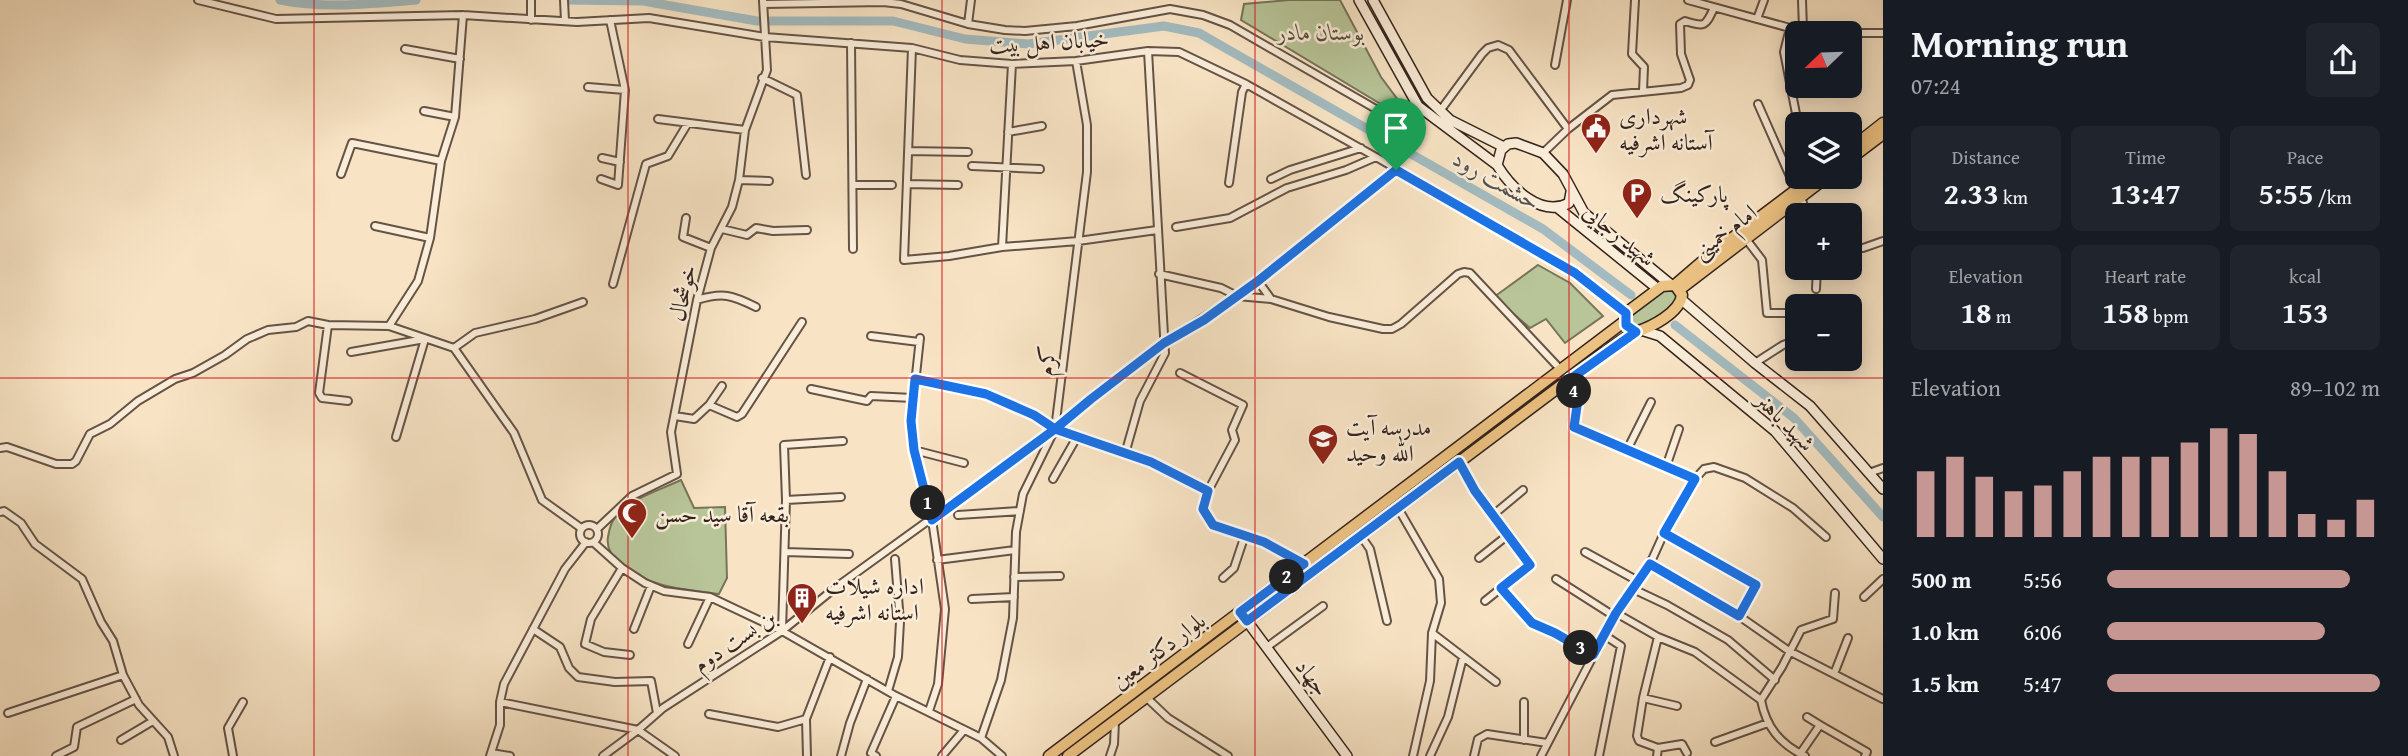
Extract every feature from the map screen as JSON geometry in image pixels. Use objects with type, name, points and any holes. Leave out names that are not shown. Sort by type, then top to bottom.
[{"type":"main road","points":[[1359,0],[1418,106],[1497,165],[1501,150],[1516,143],[1543,153]]},
{"type":"main road","points":[[1373,0],[1427,98],[1450,120],[1504,147]]},
{"type":"main road","points":[[1862,140],[1883,123]]},
{"type":"main road","points":[[1862,150],[1883,134]]},
{"type":"main road","name":"شهید رجایی","points":[[1543,153],[1563,174],[1584,213],[1676,290],[1755,363],[1810,406],[1883,489]]},
{"type":"main road","name":"شهید رجایی","points":[[1497,165],[1515,188],[1549,208],[1558,208],[1658,289]]},
{"type":"main road","name":"امام خمینی","points":[[1676,290],[1746,239],[1802,189]]},
{"type":"main road","name":"امام خمینی","points":[[1676,290],[1712,254],[1805,189]]},
{"type":"main road","points":[[1558,208],[1569,203],[1571,192]]},
{"type":"main road","name":"بلوار دکتر معین","points":[[1049,756],[1560,370],[1658,289],[1676,290],[1677,307],[1569,380],[1069,756]]},
{"type":"main road","points":[[1626,317],[1629,328],[1640,332]]},
{"type":"main road","name":"شهید باهنر","points":[[1640,332],[1660,335],[1775,432],[1883,559]]},
{"type":"main road","name":"جهاد","points":[[1240,612],[1347,756]]},
{"type":"street","name":"خیابان اهل بیت","points":[[198,0],[229,3],[276,19],[463,15],[577,22],[649,18],[764,34],[912,48],[960,60],[1012,64],[1076,61],[1148,51],[1180,52],[1246,84],[1361,148],[1575,273],[1626,317]]},
{"type":"street","points":[[531,0],[531,20]]},
{"type":"street","points":[[564,0],[565,21]]},
{"type":"street","points":[[968,24],[971,0]]},
{"type":"street","points":[[1171,0],[1172,9]]},
{"type":"street","points":[[1555,65],[1567,0]]},
{"type":"street","points":[[1635,0],[1632,54],[1644,67],[1643,91]]},
{"type":"street","points":[[1688,0],[1785,27]]},
{"type":"street","points":[[1757,19],[1764,0]]},
{"type":"street","points":[[1801,0],[1802,21]]},
{"type":"street","points":[[764,4],[883,2],[901,4],[968,24],[1025,31],[1077,26],[1159,9],[1172,9],[1230,24],[1388,116],[1400,116],[1418,106]]},
{"type":"street","name":"خوشحال","points":[[597,529],[632,496],[677,474],[671,432],[697,300],[711,248],[733,207],[745,130],[767,70],[764,4]]},
{"type":"street","points":[[1543,153],[1568,129],[1612,95],[1688,85],[1690,80],[1681,54],[1680,24],[1685,22],[1701,26],[1714,8]]},
{"type":"street","points":[[389,326],[418,281],[430,238],[441,161],[455,117],[463,15]]},
{"type":"street","points":[[601,179],[618,185],[625,90],[610,20]]},
{"type":"street","points":[[1862,33],[1883,33]]},
{"type":"street","points":[[851,43],[853,249]]},
{"type":"street","points":[[1440,111],[1482,54],[1488,48],[1498,45],[1509,50],[1568,129]]},
{"type":"street","points":[[912,48],[904,260],[1157,230]]},
{"type":"street","points":[[405,49],[460,59]]},
{"type":"street","points":[[1125,454],[1140,401],[1165,353],[1148,51]]},
{"type":"street","name":"کرم","points":[[981,738],[1001,680],[1013,618],[1016,550],[1023,494],[1055,429],[1087,172],[1087,137],[1076,61]]},
{"type":"street","points":[[1002,247],[1012,64]]},
{"type":"street","points":[[762,78],[797,95],[806,175]]},
{"type":"street","points":[[1229,183],[1242,92],[1246,84]]},
{"type":"street","points":[[588,88],[625,90]]},
{"type":"street","points":[[1758,104],[1802,203]]},
{"type":"street","points":[[424,111],[455,117]]},
{"type":"street","points":[[659,119],[745,130]]},
{"type":"street","points":[[613,284],[646,164],[667,156],[688,123]]},
{"type":"street","points":[[1008,132],[1042,127]]},
{"type":"street","points":[[341,174],[352,143],[441,161]]},
{"type":"street","points":[[1271,179],[1290,170],[1361,148]]},
{"type":"street","points":[[908,151],[968,152]]},
{"type":"street","points":[[1176,227],[1230,218],[1287,188],[1346,170],[1376,157]]},
{"type":"street","points":[[602,158],[620,162]]},
{"type":"street","points":[[971,166],[1041,169]]},
{"type":"street","name":"بن بست دوم","points":[[603,756],[657,713],[782,631],[835,588],[1055,429],[1164,343],[1258,281],[1396,170]]},
{"type":"street","points":[[739,180],[769,181]]},
{"type":"street","points":[[907,184],[958,186]]},
{"type":"street","points":[[853,185],[892,185]]},
{"type":"street","points":[[686,218],[683,237],[711,248]]},
{"type":"street","points":[[375,226],[430,238]]},
{"type":"street","points":[[722,229],[747,235],[755,228],[773,231],[807,230]]},
{"type":"street","points":[[1746,239],[1762,260],[1767,313],[1785,313]]},
{"type":"street","points":[[1863,248],[1883,241]]},
{"type":"street","points":[[1159,274],[1221,288],[1237,296],[1271,299],[1329,317],[1392,329],[1464,272],[1470,273],[1560,370]]},
{"type":"street","points":[[1816,280],[1816,289]]},
{"type":"street","points":[[1258,281],[1271,299]]},
{"type":"street","points":[[697,300],[717,294],[726,295],[756,307]]},
{"type":"street","points":[[454,348],[475,333],[535,319],[583,302]]},
{"type":"street","points":[[0,448],[7,447],[56,464],[72,464],[90,434],[110,424],[138,401],[175,379],[193,373],[225,355],[247,339],[268,330],[296,327],[308,321],[328,325],[389,326],[454,348],[514,433],[542,500],[581,528]]},
{"type":"street","points":[[709,405],[737,418],[742,414],[802,322]]},
{"type":"street","points":[[328,325],[319,393],[322,398],[348,401]]},
{"type":"street","points":[[871,335],[919,340],[911,421],[914,450],[932,520],[945,609],[938,684],[929,711]]},
{"type":"street","points":[[351,352],[425,340]]},
{"type":"street","points":[[396,437],[425,340]]},
{"type":"street","points":[[1755,363],[1785,344]]},
{"type":"street","points":[[1180,373],[1243,405],[1232,430],[1235,440],[1208,491],[1203,509],[1213,525],[1264,542],[1304,564]]},
{"type":"street","points":[[915,379],[986,394],[1034,415],[1055,429],[1151,462],[1208,491]]},
{"type":"street","points":[[1569,380],[1578,399],[1574,427],[1695,479]]},
{"type":"street","points":[[675,416],[694,419],[709,405],[722,386]]},
{"type":"street","points":[[811,389],[867,401],[872,396],[913,398]]},
{"type":"street","points":[[1627,450],[1651,402]]},
{"type":"street","points":[[1666,467],[1679,429]]},
{"type":"street","points":[[1053,479],[1077,437]]},
{"type":"street","points":[[782,631],[786,500],[784,445],[843,441]]},
{"type":"street","points":[[914,450],[964,463]]},
{"type":"street","points":[[1459,462],[1530,565],[1485,601]]},
{"type":"street","points":[[1542,756],[1615,615],[1650,564],[1664,533],[1695,479],[1704,469],[1714,467],[1745,478],[1793,508],[1826,537]]},
{"type":"street","points":[[1869,473],[1883,468]]},
{"type":"street","points":[[1493,515],[1523,490]]},
{"type":"street","points":[[786,500],[841,497]]},
{"type":"street","points":[[1398,508],[1439,579],[1441,603],[1432,633],[1430,681],[1413,756]]},
{"type":"street","points":[[0,512],[21,523],[35,544],[82,579],[101,622],[113,641],[123,675],[136,699],[168,737],[174,756]]},
{"type":"street","points":[[958,515],[1020,512]]},
{"type":"street","points":[[510,756],[490,754],[500,724],[500,702],[504,684],[565,569],[598,537],[597,529],[589,524],[581,528]]},
{"type":"street","points":[[581,528],[580,536],[651,586],[664,592],[710,597],[782,631],[896,696],[981,738],[1002,756]]},
{"type":"street","points":[[1664,533],[1756,585],[1739,616]]},
{"type":"street","points":[[1479,558],[1508,535]]},
{"type":"street","points":[[1223,578],[1234,568],[1245,536]]},
{"type":"street","points":[[1361,536],[1370,550],[1387,621]]},
{"type":"street","points":[[937,560],[1016,550]]},
{"type":"street","points":[[1585,551],[1638,581]]},
{"type":"street","points":[[785,552],[849,554]]},
{"type":"street","points":[[888,691],[898,657],[900,622],[895,559]]},
{"type":"street","points":[[1650,564],[1739,616],[1789,651],[1883,699]]},
{"type":"street","points":[[622,568],[592,619],[584,644],[604,652],[630,655]]},
{"type":"street","points":[[1014,577],[1060,576]]},
{"type":"street","points":[[1556,579],[1615,615],[1695,652],[1761,700]]},
{"type":"street","points":[[1864,597],[1883,579]]},
{"type":"street","points":[[634,629],[651,586]]},
{"type":"street","points":[[1501,588],[1532,623],[1593,655]]},
{"type":"street","points":[[1633,589],[1728,640],[1775,680]]},
{"type":"street","points":[[1820,725],[1802,755],[1787,747],[1764,719],[1761,700],[1775,680],[1801,630],[1833,618],[1835,593]]},
{"type":"street","points":[[688,644],[710,597]]},
{"type":"street","points":[[972,599],[1014,597]]},
{"type":"street","points":[[1267,648],[1323,606]]},
{"type":"street","points":[[533,629],[560,647],[569,667],[578,677],[615,682],[652,681],[657,713]]},
{"type":"street","points":[[1432,633],[1496,681]]},
{"type":"street","points":[[1599,756],[1621,646],[1604,635]]},
{"type":"street","points":[[1658,637],[1637,736],[1639,741],[1657,752],[1675,743],[1682,744],[1687,753]]},
{"type":"street","points":[[1834,674],[1848,638]]},
{"type":"street","points":[[807,756],[806,719],[830,657]]},
{"type":"street","points":[[1430,756],[1448,717],[1463,657]]},
{"type":"street","points":[[8,713],[123,675]]},
{"type":"street","points":[[841,756],[867,679]]},
{"type":"street","points":[[876,756],[871,753],[896,696]]},
{"type":"street","points":[[1147,698],[1168,718],[1228,756]]},
{"type":"street","points":[[1643,698],[1677,706]]},
{"type":"street","points":[[56,756],[74,747],[77,727],[136,699]]},
{"type":"street","points":[[233,756],[228,728],[243,702]]},
{"type":"street","points":[[500,702],[638,730],[675,756]]},
{"type":"street","points":[[1524,702],[1524,740]]},
{"type":"street","points":[[709,714],[778,727],[806,719]]},
{"type":"street","points":[[1807,717],[1867,752],[1865,756]]},
{"type":"street","points":[[121,740],[153,721]]},
{"type":"street","points":[[1110,756],[1114,744],[1115,721]]},
{"type":"street","points":[[1716,742],[1768,723]]},
{"type":"street","points":[[942,756],[964,730]]},
{"type":"street","points":[[1474,756],[1478,739],[1487,733],[1547,743]]},
{"type":"green space","name":"بوستان مادر","points":[[1289,0],[1340,0],[1381,77],[1398,100],[1396,109],[1389,109],[1241,20],[1244,4]]},
{"type":"green space","points":[[1538,265],[1570,283],[1603,316],[1565,343],[1546,319],[1530,328],[1494,297]]},
{"type":"green space","points":[[1665,288],[1672,289],[1678,297],[1676,303],[1643,327],[1631,324],[1629,316]]},
{"type":"green space","points":[[681,480],[694,508],[725,507],[727,578],[719,594],[655,583],[632,572],[612,556],[609,549],[611,525],[622,509],[643,496]]},
{"type":"waterway","name":"حشمت رود","points":[[280,0],[331,5],[416,0]]},
{"type":"waterway","name":"حشمت رود","points":[[565,0],[643,1],[757,21],[893,21],[965,39],[1028,44],[1164,26],[1199,33],[1543,229],[1631,295]]},
{"type":"waterway","name":"حشمت رود","points":[[1675,325],[1794,418],[1883,517]]},
{"type":"place","name":"شهرداری آستانه اشرفیه","points":[[1596,155]]},
{"type":"place","name":"پارکینگ","points":[[1637,220]]},
{"type":"place","name":"مدرسه آیت الله وحید","points":[[1323,466]]},
{"type":"place","name":"بقعه آقا سید حسن","points":[[632,540]]},
{"type":"place","name":"اداره شیلات استانه اشرفیه","points":[[802,625]]},
{"type":"route","points":[[1396,170],[1258,281],[1204,320],[1164,343],[1055,429],[932,520],[914,450],[911,421],[915,379],[986,394],[1034,415],[1055,429],[1151,462],[1208,491],[1203,509],[1213,525],[1264,542],[1304,564],[1240,612],[1247,621],[1459,462],[1475,491],[1530,565],[1501,588],[1532,623],[1593,655],[1616,613],[1650,564],[1739,616],[1756,585],[1664,533],[1695,479],[1574,427],[1578,399],[1569,380],[1636,332],[1626,325],[1626,313],[1575,273],[1396,170]]}]
